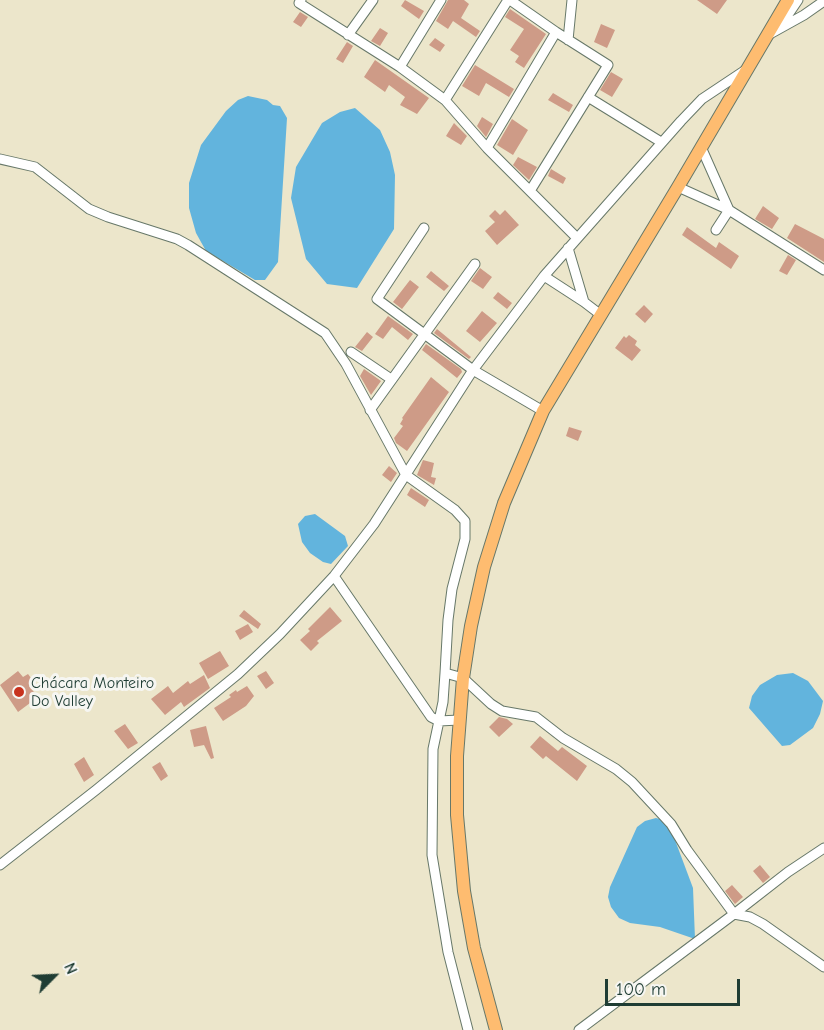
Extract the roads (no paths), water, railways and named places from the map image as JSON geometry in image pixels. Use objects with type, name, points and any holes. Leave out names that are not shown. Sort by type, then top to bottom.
[{"type":"main road","points":[[496,1030],[484,994],[474,948],[462,873],[457,814],[456,756],[463,678],[471,626],[484,567],[504,503],[543,411],[747,69],[772,34],[788,0]]},
{"type":"street","points":[[301,0],[299,3],[400,67],[445,100],[488,148],[577,238]]},
{"type":"street","points":[[348,35],[374,0]]},
{"type":"street","points":[[400,67],[441,0]]},
{"type":"street","points":[[445,100],[509,0],[608,65],[530,191]]},
{"type":"street","points":[[568,40],[572,0]]},
{"type":"street","points":[[772,34],[798,0]]},
{"type":"street","points":[[772,34],[824,1]]},
{"type":"street","points":[[488,148],[556,33]]},
{"type":"street","points":[[0,865],[238,674],[280,634],[334,576],[374,524],[473,370],[544,276],[661,142],[702,99],[747,69]]},
{"type":"street","points":[[588,97],[661,142]]},
{"type":"street","points":[[701,147],[729,210]]},
{"type":"street","points":[[0,159],[35,167],[88,209],[177,239],[325,333],[335,346],[406,475],[463,517],[466,526],[465,539],[451,600],[445,673],[433,749],[432,855],[448,952],[468,1030]]},
{"type":"street","points":[[678,187],[729,210],[824,270]]},
{"type":"street","points":[[716,230],[729,210]]},
{"type":"street","points":[[424,228],[377,299],[473,370],[543,411]]},
{"type":"street","points":[[568,248],[584,302]]},
{"type":"street","points":[[370,410],[475,264]]},
{"type":"street","points":[[544,276],[601,315]]},
{"type":"street","points":[[351,352],[391,379]]},
{"type":"street","points":[[334,576],[431,717],[439,721],[459,720]]},
{"type":"street","points":[[445,673],[463,678],[491,704],[510,713],[536,717],[563,738],[600,758],[632,782],[671,824],[687,850],[734,914],[750,917],[763,924],[824,967]]},
{"type":"street","points":[[579,1030],[788,872],[824,848]]},
{"type":"water","points":[[248,96],[267,100],[273,105],[280,106],[287,118],[278,262],[265,280],[255,280],[206,251],[196,233],[189,208],[189,183],[201,145],[226,111],[238,100]]},
{"type":"water","points":[[355,108],[380,130],[390,152],[395,175],[394,229],[357,288],[327,284],[306,259],[291,198],[296,167],[322,123],[340,112]]},
{"type":"water","points":[[315,514],[345,536],[348,546],[331,564],[323,562],[310,553],[302,542],[298,524],[305,516]]},
{"type":"water","points":[[793,673],[808,681],[823,701],[813,728],[790,745],[782,746],[749,708],[752,696],[760,685],[777,675]]},
{"type":"water","points":[[656,818],[663,820],[672,832],[693,888],[695,939],[660,927],[630,923],[619,918],[611,907],[608,897],[610,887],[637,827],[645,821]]},
{"type":"place","name":"Chácara Monteiro Do Valley","points":[[19,692]]}]
